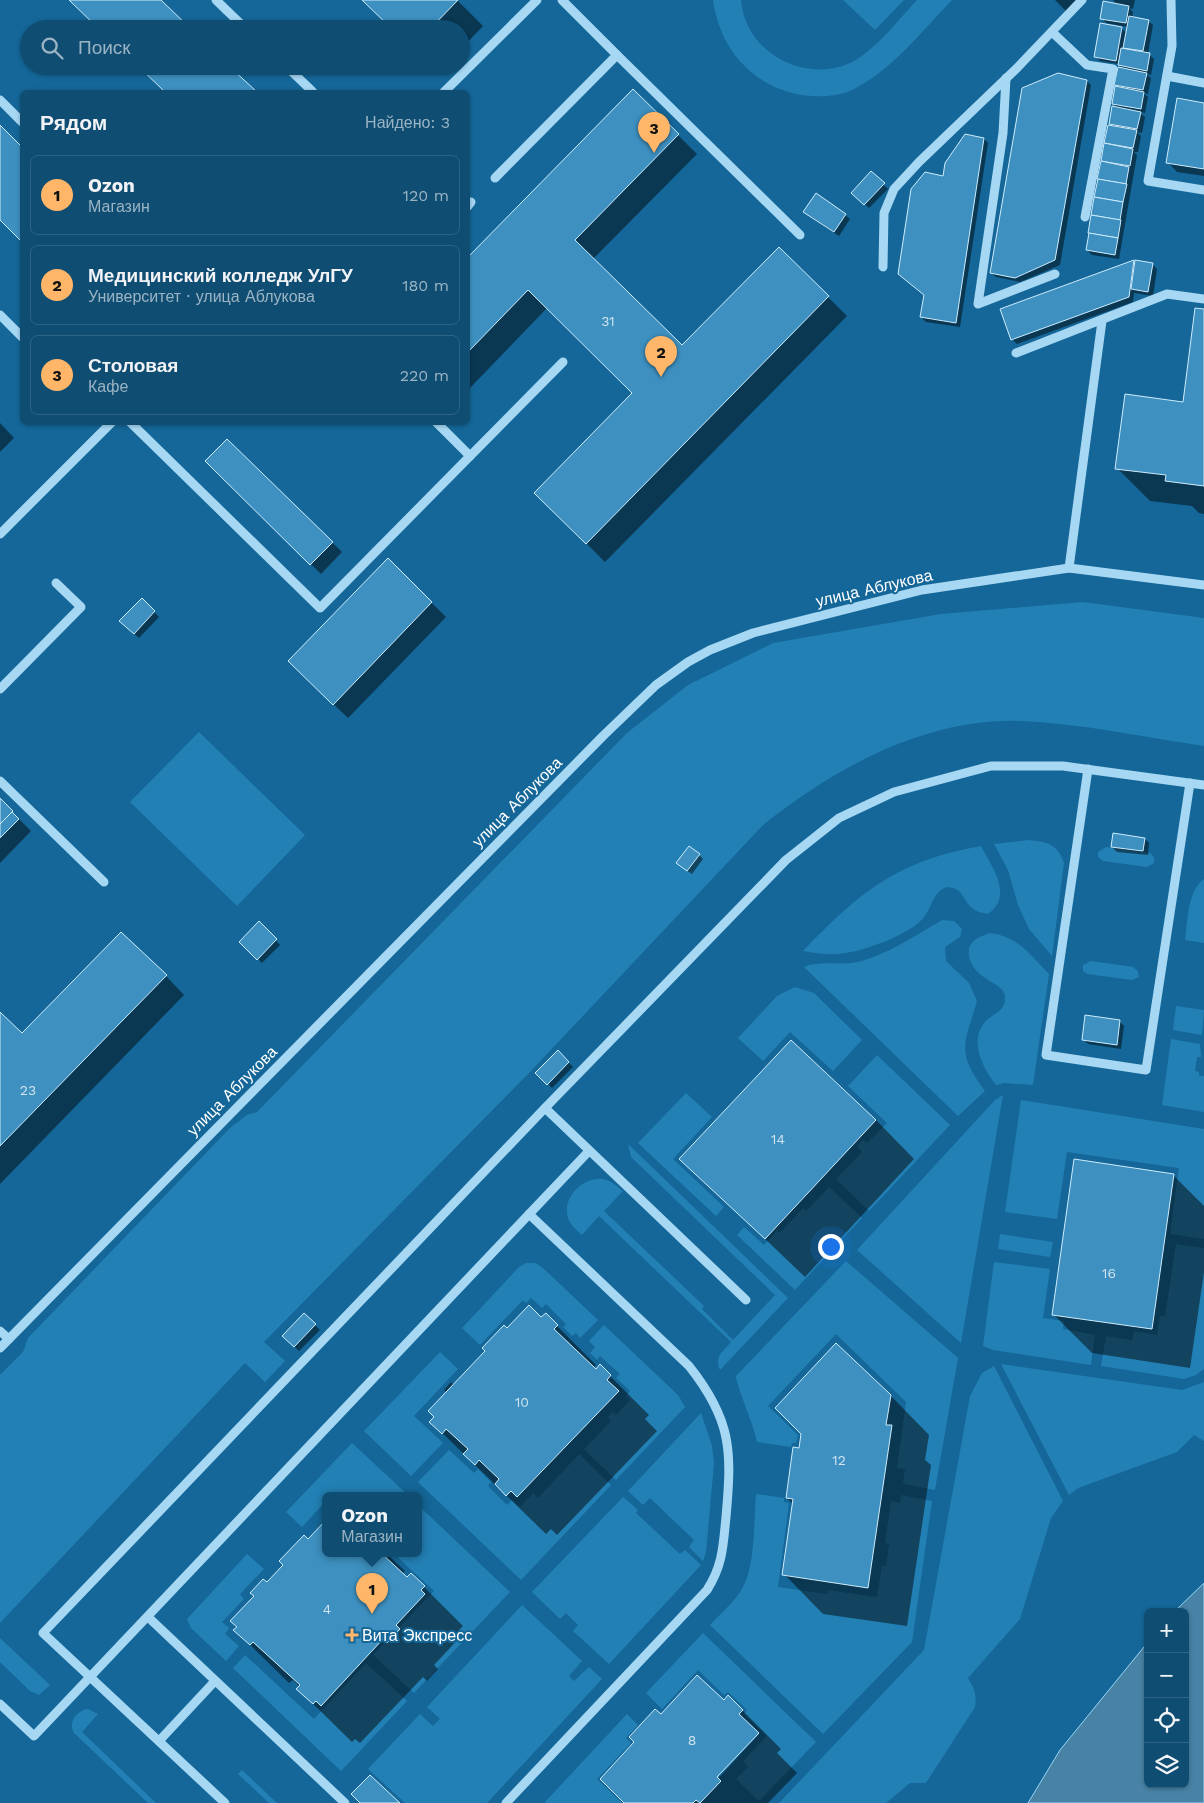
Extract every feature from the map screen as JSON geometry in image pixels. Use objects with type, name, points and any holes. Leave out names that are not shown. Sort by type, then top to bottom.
[{"type":"street","points":[[216,0],[237,20]]},
{"type":"street","points":[[562,0],[800,235]]},
{"type":"street","points":[[883,267],[884,213],[894,189],[1082,0]]},
{"type":"street","points":[[1172,0],[1172,46],[1148,181],[1204,190]]},
{"type":"street","points":[[470,65],[530,2]]},
{"type":"street","points":[[1052,32],[1087,64],[1113,69],[1085,217]]},
{"type":"street","points":[[495,178],[617,55]]},
{"type":"street","points":[[295,75],[311,90]]},
{"type":"street","points":[[446,90],[460,75]]},
{"type":"street","points":[[1167,76],[1204,83]]},
{"type":"street","points":[[1006,78],[1002,133],[978,304],[1055,274]]},
{"type":"street","points":[[0,100],[20,120]]},
{"type":"street","points":[[1016,353],[1167,294],[1204,299]]},
{"type":"street","points":[[0,315],[20,335]]},
{"type":"street","points":[[1069,568],[1102,321]]},
{"type":"street","points":[[133,425],[320,608],[562,362]]},
{"type":"street","points":[[0,534],[110,425]]},
{"type":"street","points":[[439,425],[470,456]]},
{"type":"street","name":"улица Аблукова","points":[[0,1348],[603,736],[650,691],[672,674],[710,650],[753,633],[922,590],[1069,568],[1204,585]]},
{"type":"street","points":[[0,689],[81,607],[56,583]]},
{"type":"street","points":[[225,1803],[44,1633],[544,1108],[786,860],[839,818],[894,792],[991,766],[1063,766],[1204,785]]},
{"type":"street","points":[[1088,770],[1046,1055],[1146,1070],[1190,783]]},
{"type":"street","points":[[0,780],[104,882]]},
{"type":"street","points":[[544,1108],[746,1300]]},
{"type":"street","points":[[0,1704],[34,1736],[589,1151]]},
{"type":"street","points":[[506,1803],[707,1590],[720,1568],[730,1477],[730,1454],[724,1427],[709,1391],[689,1366],[529,1214]]},
{"type":"street","points":[[0,1331],[8,1339]]},
{"type":"street","points":[[148,1617],[345,1803]]},
{"type":"street","points":[[159,1742],[216,1681]]},
{"type":"shaded area","points":[[713,0],[741,0],[745,18],[753,35],[765,48],[779,59],[796,66],[814,69],[832,68],[850,63],[869,51],[917,0],[952,0],[906,49],[868,81],[845,93],[813,96],[793,93],[776,87],[759,78],[745,67],[733,53],[724,37],[717,19]]},
{"type":"shaded area","points":[[843,0],[904,0],[875,30]]},
{"type":"shaded area","points":[[1083,602],[1204,618],[1204,746],[1068,725],[1023,721],[987,722],[952,727],[884,750],[821,784],[791,804],[763,825],[531,1071],[264,1342],[285,1361],[265,1382],[245,1363],[0,1623],[0,1375],[23,1352],[28,1338],[230,1128],[247,1115],[257,1112],[627,733],[688,685],[773,643],[941,614]]},
{"type":"shaded area","points":[[199,732],[305,835],[237,906],[130,802]]},
{"type":"shaded area","points":[[1029,840],[1051,845],[1059,852],[1064,863],[1052,956],[1029,929],[1018,905],[1008,870],[994,844]]},
{"type":"shaded area","points":[[981,846],[995,872],[1000,890],[996,907],[988,914],[973,909],[958,890],[947,887],[939,892],[925,916],[918,923],[898,936],[848,953],[825,954],[803,951],[843,911],[882,882],[926,860]]},
{"type":"shaded area","points":[[1106,847],[1150,853],[1154,857],[1154,863],[1147,867],[1103,861],[1098,857],[1098,852]]},
{"type":"shaded area","points":[[1204,879],[1204,943],[1185,940],[1191,899],[1198,884]]},
{"type":"shaded area","points":[[942,920],[954,921],[962,929],[960,937],[945,947],[946,961],[969,983],[977,1001],[966,1037],[965,1047],[969,1066],[985,1091],[958,1116],[804,967],[817,964],[851,963],[869,959],[901,944]]},
{"type":"shaded area","points":[[990,933],[1016,942],[1049,974],[1033,1085],[1004,1083],[996,1085],[986,1070],[979,1052],[978,1035],[982,1027],[988,1019],[1002,1008],[1005,1001],[1003,991],[976,970],[971,963],[969,955],[972,943]]},
{"type":"shaded area","points":[[1091,961],[1133,967],[1138,971],[1139,977],[1132,980],[1087,974],[1083,971],[1083,965]]},
{"type":"shaded area","points":[[795,987],[814,993],[862,1040],[833,1071],[790,1032],[763,1061],[738,1038],[777,996]]},
{"type":"shaded area","points":[[1176,1006],[1204,1010],[1202,1035],[1173,1030]]},
{"type":"shaded area","points":[[1171,1039],[1200,1044],[1201,1057],[1197,1057],[1195,1071],[1199,1072],[1199,1076],[1204,1076],[1204,1112],[1162,1105]]},
{"type":"shaded area","points":[[877,1055],[950,1125],[869,1211],[836,1179],[862,1152],[857,1146],[863,1140],[867,1143],[887,1123],[848,1086]]},
{"type":"shaded area","points":[[686,1093],[712,1117],[673,1159],[724,1207],[716,1216],[638,1143]]},
{"type":"shaded area","points":[[1003,1095],[961,1343],[857,1250],[995,1100]]},
{"type":"shaded area","points":[[1021,1100],[1204,1129],[1204,1239],[1170,1234],[1179,1168],[1067,1152],[1057,1219],[1005,1212]]},
{"type":"shaded area","points":[[628,1144],[788,1298],[720,1370],[718,1365],[719,1358],[731,1342],[599,1216],[582,1235],[568,1219],[567,1206],[569,1199],[583,1184],[590,1180],[603,1179],[614,1184],[623,1191],[604,1211],[704,1306],[702,1309],[733,1340],[775,1295],[631,1157]]},
{"type":"shaded area","points":[[829,1187],[862,1218],[795,1290],[737,1235],[744,1227],[764,1245],[777,1231],[780,1233],[803,1208],[806,1211]]},
{"type":"shaded area","points":[[1000,1234],[1053,1242],[1050,1257],[998,1249]]},
{"type":"shaded area","points":[[1176,1244],[1204,1248],[1204,1369],[1196,1375],[1184,1379],[1101,1366],[1106,1336],[1132,1340],[1134,1331],[1157,1335],[1160,1316],[1165,1316]]},
{"type":"shaded area","points":[[846,1261],[958,1358],[935,1490],[903,1484],[905,1469],[897,1468],[906,1402],[836,1334],[768,1406],[798,1435],[796,1443],[792,1443],[791,1447],[757,1442],[736,1376]]},
{"type":"shaded area","points":[[994,1262],[1050,1269],[1043,1318],[1064,1321],[1063,1329],[1095,1335],[1091,1365],[993,1350],[983,1346]]},
{"type":"shaded area","points":[[526,1263],[535,1263],[543,1268],[598,1320],[580,1338],[576,1333],[572,1336],[563,1327],[566,1324],[546,1304],[542,1308],[531,1298],[526,1303],[523,1300],[480,1345],[462,1328],[519,1267]]},
{"type":"shaded area","points":[[604,1325],[678,1395],[685,1407],[616,1480],[584,1449],[611,1421],[608,1417],[613,1412],[616,1415],[630,1400],[626,1396],[630,1391],[616,1378],[620,1374],[600,1356],[597,1360],[590,1353],[595,1347],[589,1341]]},
{"type":"shaded area","points":[[440,1352],[458,1369],[414,1416],[443,1443],[411,1476],[364,1431]]},
{"type":"shaded area","points":[[1001,1364],[1182,1390],[1204,1382],[1204,1441],[1194,1435],[1177,1452],[1078,1488],[1069,1495]]},
{"type":"shaded area","points":[[994,1366],[1063,1501],[1051,1518],[1020,1619],[968,1678],[975,1692],[975,1707],[926,1783],[910,1783],[886,1803],[779,1803],[924,1650],[970,1396],[982,1373]]},
{"type":"shaded area","points":[[701,1413],[712,1446],[714,1463],[706,1552],[703,1561],[689,1547],[694,1540],[650,1498],[643,1505],[628,1491]]},
{"type":"shaded area","points":[[352,1443],[405,1492],[322,1492],[322,1505],[302,1527],[286,1512]]},
{"type":"shaded area","points":[[449,1450],[474,1473],[478,1469],[491,1482],[488,1486],[507,1505],[512,1500],[520,1507],[533,1493],[538,1498],[579,1454],[611,1485],[521,1580],[418,1482]]},
{"type":"shaded area","points":[[756,1494],[784,1498],[784,1502],[789,1503],[778,1587],[827,1594],[828,1590],[877,1597],[882,1566],[886,1566],[889,1544],[885,1543],[891,1501],[900,1503],[901,1495],[932,1501],[912,1642],[823,1734],[710,1625],[734,1600],[745,1583],[751,1563]]},
{"type":"shaded area","points":[[623,1497],[638,1510],[636,1513],[680,1554],[685,1550],[701,1565],[609,1664],[573,1631],[578,1625],[566,1613],[560,1619],[532,1592]]},
{"type":"shaded area","points":[[422,1509],[510,1592],[414,1693],[373,1655],[434,1591],[397,1557],[422,1557]]},
{"type":"shaded area","points":[[247,1554],[264,1569],[240,1594],[244,1599],[222,1622],[229,1628],[225,1634],[239,1646],[226,1661],[191,1628],[187,1619]]},
{"type":"shaded area","points":[[1204,1583],[1204,1803],[1028,1803],[1060,1750],[1144,1647],[1144,1788],[1189,1788],[1189,1608],[1178,1608]]},
{"type":"shaded area","points":[[522,1605],[582,1661],[569,1676],[574,1681],[589,1667],[602,1679],[487,1803],[405,1803],[368,1769],[420,1714],[433,1726],[440,1719],[427,1707]]},
{"type":"shaded area","points":[[703,1633],[816,1742],[759,1801],[736,1779],[748,1767],[743,1761],[767,1736],[744,1714],[747,1710],[728,1692],[724,1695],[698,1670],[662,1709],[646,1693]]},
{"type":"shaded area","points":[[0,1638],[50,1685],[39,1695],[30,1691],[0,1662]]},
{"type":"shaded area","points":[[245,1655],[314,1719],[366,1663],[407,1701],[341,1771],[233,1668]]},
{"type":"shaded area","points":[[88,1709],[98,1714],[82,1732],[156,1803],[148,1803],[74,1733],[72,1725],[74,1718],[80,1712]]},
{"type":"shaded area","points":[[627,1714],[638,1725],[626,1738],[631,1743],[597,1779],[622,1803],[546,1803],[545,1802]]},
{"type":"shaded area","points":[[242,1770],[277,1803],[269,1803],[238,1774]]},
{"type":"building","points":[[69,0],[161,0],[182,20],[90,20]]},
{"type":"building","points":[[362,0],[458,0],[439,20],[383,20]]},
{"type":"building","points":[[1103,1],[1129,6],[1126,23],[1100,19]]},
{"type":"building","points":[[1129,16],[1149,20],[1143,51],[1123,48]]},
{"type":"building","points":[[1100,23],[1122,27],[1116,61],[1094,57]]},
{"type":"building","points":[[1121,48],[1150,53],[1147,71],[1118,65]]},
{"type":"building","points":[[1118,67],[1147,73],[1143,90],[1114,85]]},
{"type":"building","points":[[1058,73],[1087,80],[1055,260],[1015,278],[990,273],[1022,88]]},
{"type":"building","points":[[147,75],[239,75],[255,90],[163,90]]},
{"type":"building","points":[[1115,86],[1144,92],[1141,109],[1112,104]]},
{"type":"building","points":[[633,89],[679,134],[575,240],[682,345],[779,247],[829,296],[586,544],[534,493],[632,393],[528,290],[470,350],[470,255]]},
{"type":"building","points":[[1177,98],[1204,103],[1204,169],[1166,163]]},
{"type":"building","points":[[1112,106],[1141,112],[1137,129],[1109,124]]},
{"type":"building","points":[[0,125],[20,145],[20,240],[0,220]]},
{"type":"building","points":[[1108,125],[1137,130],[1133,148],[1104,143]]},
{"type":"building","points":[[965,134],[984,138],[956,323],[920,317],[924,295],[898,274],[911,189],[925,172],[943,176],[945,163]]},
{"type":"building","points":[[1104,143],[1133,149],[1130,166],[1101,161]]},
{"type":"building","points":[[1101,161],[1129,167],[1126,184],[1097,179]]},
{"type":"building","points":[[871,171],[885,183],[864,205],[851,193]]},
{"type":"building","points":[[1098,179],[1127,184],[1123,202],[1094,197]]},
{"type":"building","points":[[816,193],[846,214],[834,232],[803,212]]},
{"type":"building","points":[[1094,197],[1123,202],[1120,220],[1091,215]]},
{"type":"building","points":[[1091,215],[1121,220],[1118,238],[1088,233]]},
{"type":"building","points":[[1089,233],[1118,238],[1115,255],[1086,250]]},
{"type":"building","points":[[1134,260],[1129,297],[1011,340],[1000,309]]},
{"type":"building","points":[[1135,260],[1153,263],[1148,292],[1131,289]]},
{"type":"building","points":[[1195,308],[1204,309],[1204,486],[1165,481],[1166,475],[1115,469],[1125,394],[1183,402]]},
{"type":"building","points":[[227,439],[333,542],[310,565],[205,461]]},
{"type":"building","points":[[388,558],[432,602],[333,705],[288,661]]},
{"type":"building","points":[[142,598],[155,611],[134,634],[119,621]]},
{"type":"building","points":[[0,798],[13,811],[0,824]]},
{"type":"building","points":[[12,812],[19,819],[0,838],[0,824]]},
{"type":"building","points":[[1113,833],[1145,838],[1143,851],[1111,847]]},
{"type":"building","points":[[689,846],[700,854],[687,871],[676,863]]},
{"type":"building","points":[[259,921],[277,939],[257,960],[239,942]]},
{"type":"building","points":[[121,932],[167,975],[0,1146],[0,1012],[22,1033]]},
{"type":"building","points":[[1085,1015],[1120,1020],[1117,1045],[1082,1040]]},
{"type":"building","points":[[791,1040],[876,1120],[765,1239],[679,1159]]},
{"type":"building","points":[[558,1050],[569,1062],[547,1085],[535,1073]]},
{"type":"building","points":[[1074,1159],[1174,1174],[1152,1329],[1052,1315]]},
{"type":"building","points":[[529,1305],[541,1317],[546,1313],[558,1325],[554,1329],[596,1369],[600,1364],[611,1375],[607,1380],[619,1391],[517,1497],[511,1491],[506,1496],[495,1484],[499,1479],[479,1460],[475,1465],[463,1454],[468,1449],[446,1429],[442,1434],[429,1422],[434,1417],[428,1411],[485,1351],[482,1348],[504,1325],[507,1328]]},
{"type":"building","points":[[304,1313],[316,1324],[294,1347],[282,1336]]},
{"type":"building","points":[[836,1343],[891,1395],[886,1425],[892,1425],[868,1588],[782,1575],[793,1499],[786,1498],[793,1447],[799,1448],[801,1434],[775,1408]]},
{"type":"building","points":[[322,1524],[322,1557],[385,1557],[407,1577],[411,1573],[425,1586],[421,1590],[425,1594],[396,1625],[400,1629],[387,1643],[383,1639],[321,1706],[316,1701],[313,1704],[296,1689],[300,1685],[253,1642],[250,1645],[233,1630],[237,1627],[230,1621],[254,1596],[250,1593],[263,1579],[267,1582],[283,1565],[279,1561],[304,1535],[308,1539]]},
{"type":"building","points":[[697,1675],[724,1700],[728,1695],[743,1710],[739,1714],[759,1733],[717,1777],[721,1781],[700,1803],[696,1800],[693,1803],[624,1803],[600,1779],[634,1742],[629,1737],[655,1709],[661,1714]]},
{"type":"building","points":[[370,1775],[400,1803],[360,1803],[351,1794]]},
{"type":"place","name":"Столовая","points":[[654,153]]},
{"type":"place","name":"Медицинский колледж УлГУ","points":[[661,377]]},
{"type":"place","name":"Ozon","points":[[372,1614]]},
{"type":"place","name":"Вита Экспресс","points":[[352,1635]]}]
